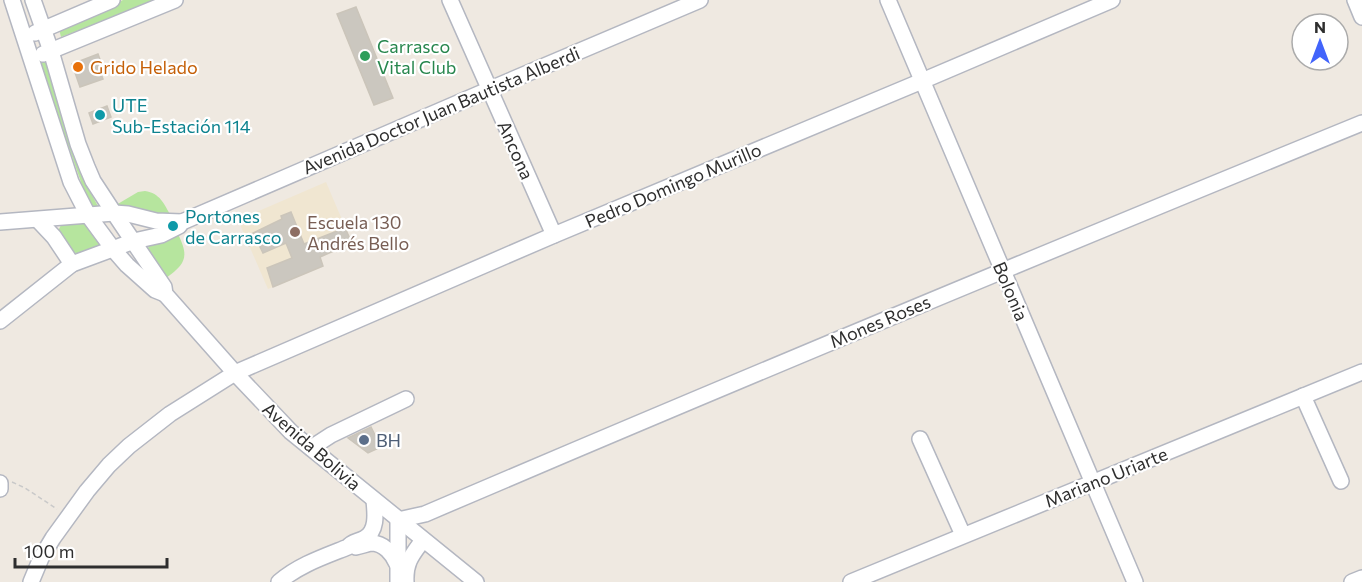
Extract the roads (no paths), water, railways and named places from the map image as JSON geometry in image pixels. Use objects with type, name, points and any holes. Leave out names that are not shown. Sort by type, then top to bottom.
[{"type":"street","name":"Avenida Bolivia","points":[[12,0],[72,182],[88,215],[113,249],[155,290],[165,294],[275,416],[398,520],[476,582]]},
{"type":"street","name":"Avenida Bolivia","points":[[33,0],[51,51],[78,144],[93,181],[164,286],[165,294]]},
{"type":"street","points":[[24,38],[112,0]]},
{"type":"street","points":[[32,58],[175,0]]},
{"type":"street","name":"Ancona","points":[[450,0],[554,235]]},
{"type":"street","name":"Avenida Doctor Juan Bautista Alberdi","points":[[0,321],[72,264],[161,235],[179,226],[182,222],[489,88],[700,0]]},
{"type":"street","name":"Bolonia","points":[[888,0],[1135,582]]},
{"type":"street","name":"Pedro Domingo Murillo","points":[[31,582],[41,558],[67,517],[109,465],[170,414],[235,373],[554,235],[1112,0]]},
{"type":"street","points":[[1355,0],[1362,17]]},
{"type":"street","name":"Mones Roses","points":[[398,520],[425,514],[1002,270],[1362,123]]},
{"type":"street","name":"Avenida Doctor Juan Bautista Alberdi","points":[[0,222],[114,213],[156,221],[182,222]]},
{"type":"street","points":[[38,220],[54,237],[72,264]]},
{"type":"street","name":"Mariano Uriarte","points":[[851,582],[1362,372]]},
{"type":"street","points":[[1303,396],[1341,481]]},
{"type":"street","points":[[311,448],[331,435],[406,399]]},
{"type":"street","points":[[920,439],[963,535]]},
{"type":"street","points":[[279,582],[308,562],[367,537],[375,518],[374,500]]},
{"type":"street","points":[[398,520],[398,582]]},
{"type":"street","points":[[406,582],[405,569],[409,559],[423,540]]},
{"type":"street","points":[[348,547],[353,548],[371,543],[380,544],[389,551],[397,565]]},
{"type":"street","points":[[1352,582],[1362,578]]},
{"type":"place","name":"Carrasco Vital Club","points":[[365,56]]},
{"type":"place","name":"Grido Helado","points":[[78,67]]},
{"type":"place","name":"UTE Sub-Estación 114","points":[[100,115]]},
{"type":"place","name":"Portones de Carrasco","points":[[173,226]]},
{"type":"place","name":"Escuela 130 Andrés Bello","points":[[295,232]]},
{"type":"place","name":"BH","points":[[364,440]]}]
